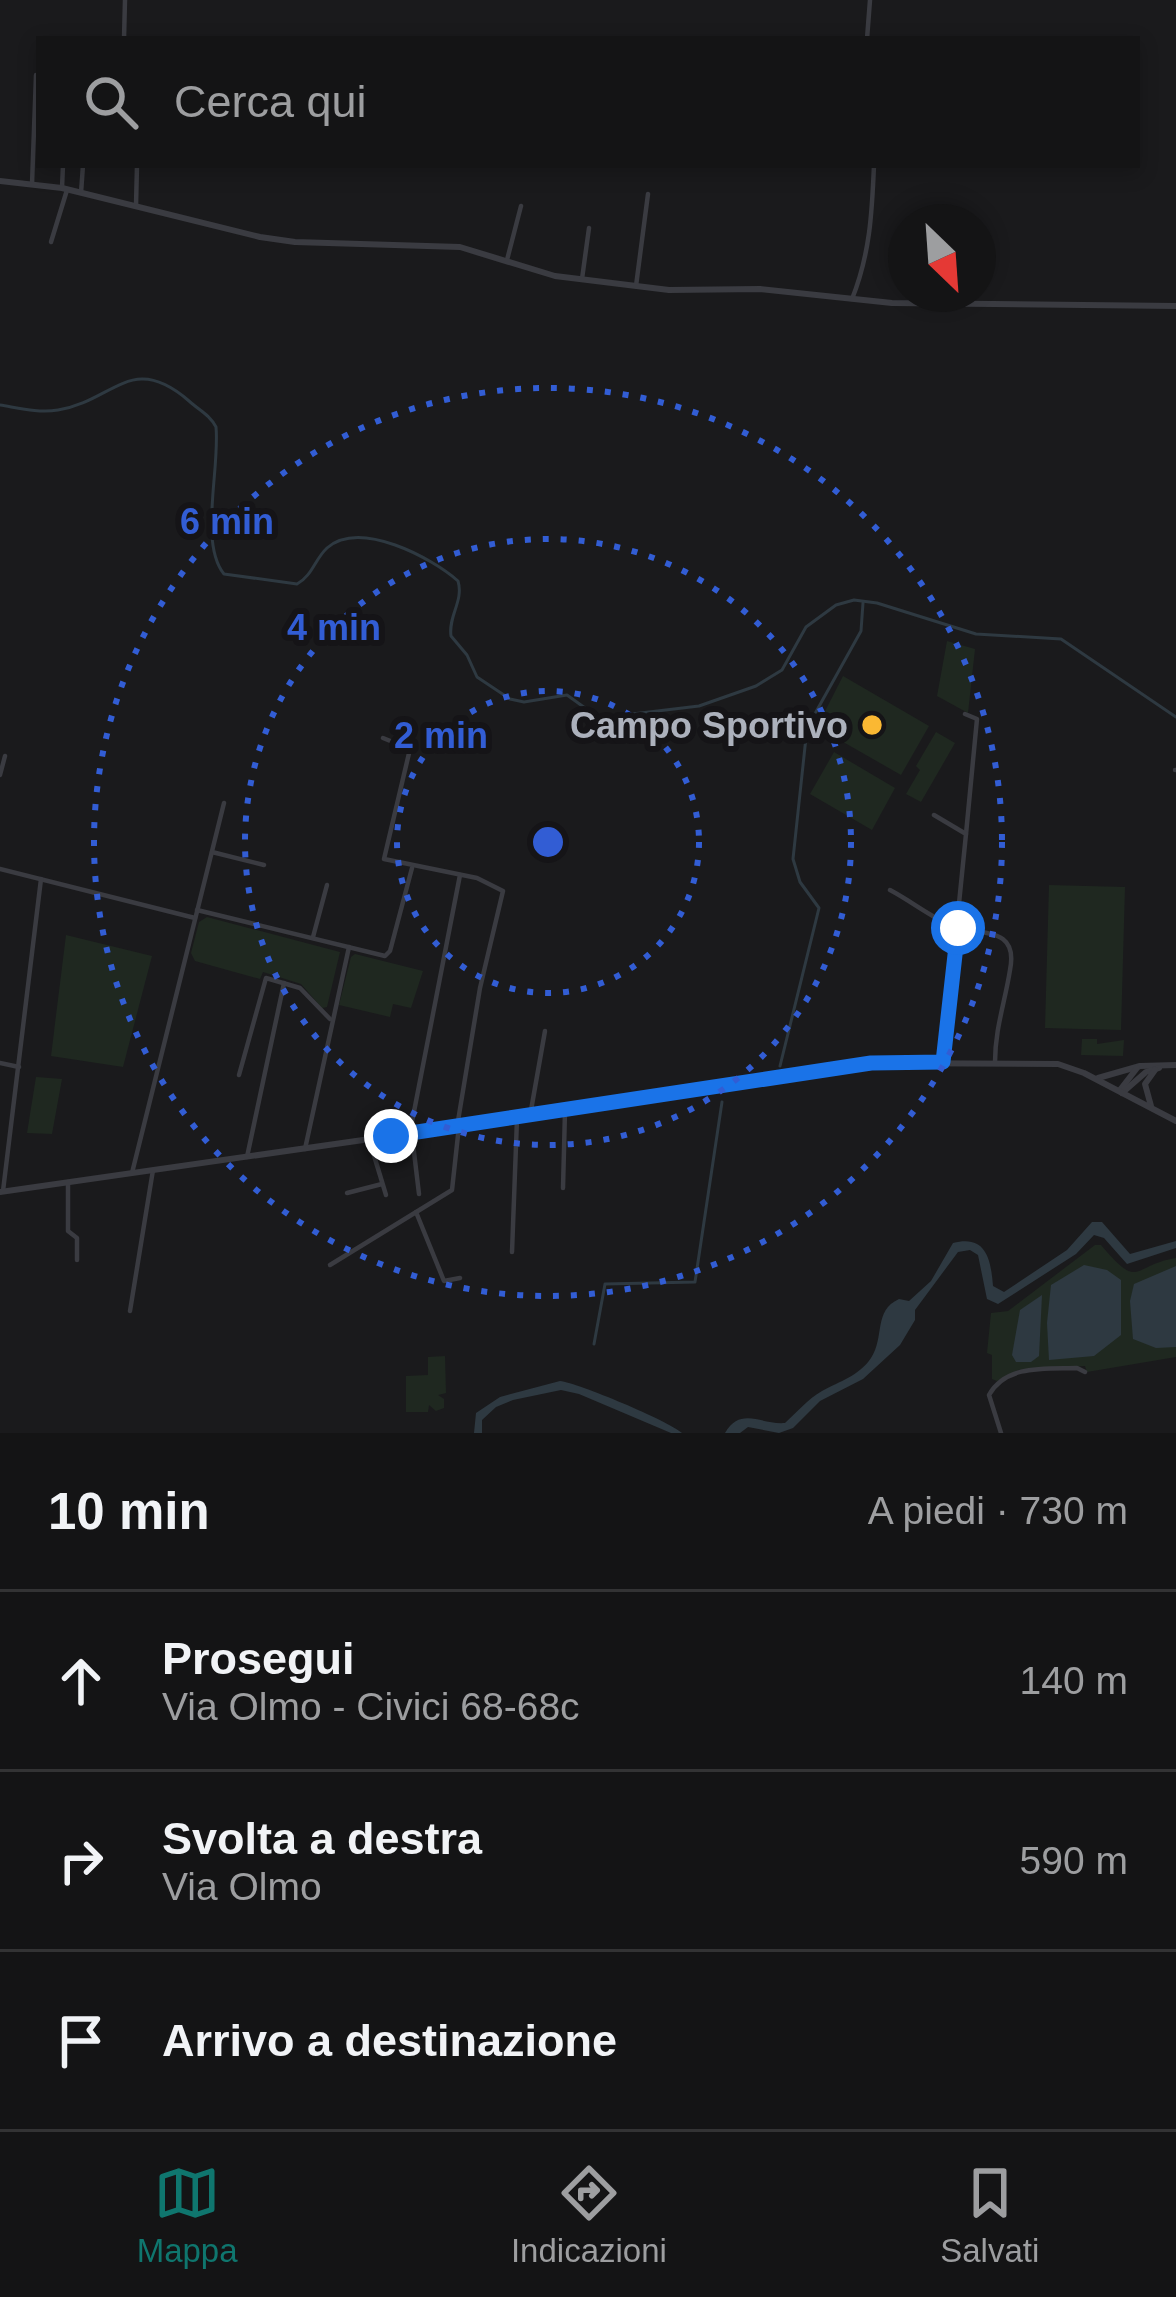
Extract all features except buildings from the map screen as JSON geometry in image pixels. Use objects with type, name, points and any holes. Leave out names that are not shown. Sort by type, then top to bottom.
[{"type":"street","points":[[124,36],[125,0]]},
{"type":"street","points":[[867,36],[870,0]]},
{"type":"street","points":[[32,184],[36,76]]},
{"type":"street","points":[[51,242],[64,189],[63,168]]},
{"type":"street","points":[[81,194],[83,168]]},
{"type":"street","points":[[136,206],[137,168]]},
{"type":"street","points":[[852,299],[866,265],[874,168]]},
{"type":"street","points":[[0,181],[64,189],[279,240],[438,244],[555,276],[635,286],[706,292],[760,290],[892,303],[1176,306]]},
{"type":"street","points":[[635,286],[648,194]]},
{"type":"street","points":[[507,260],[521,206]]},
{"type":"street","points":[[582,279],[590,228]]},
{"type":"street","points":[[943,1062],[977,719],[965,714]]},
{"type":"street","points":[[330,1265],[452,1190],[473,1025],[502,889],[460,874],[412,868],[383,858],[410,749],[382,738]]},
{"type":"street","points":[[0,772],[5,756]]},
{"type":"street","points":[[132,1173],[224,803]]},
{"type":"street","points":[[934,815],[966,834]]},
{"type":"street","points":[[212,852],[264,866]]},
{"type":"street","points":[[0,868],[388,954],[412,868]]},
{"type":"street","points":[[419,1194],[411,1133],[460,874]]},
{"type":"street","points":[[41,879],[2,1191],[871,1063],[1058,1064],[1096,1078],[1176,1121]]},
{"type":"street","points":[[314,937],[327,885]]},
{"type":"street","points":[[890,890],[958,928],[994,934],[1011,954],[995,1032],[995,1062]]},
{"type":"street","points":[[304,1149],[349,946]]},
{"type":"street","points":[[239,1075],[267,977],[300,988],[330,1019]]},
{"type":"street","points":[[248,1157],[284,982]]},
{"type":"street","points":[[530,1116],[545,1031]]},
{"type":"street","points":[[0,1064],[19,1067]]},
{"type":"street","points":[[1096,1078],[1140,1066],[1172,1065]]},
{"type":"street","points":[[1121,1092],[1141,1076],[1172,1065]]},
{"type":"street","points":[[1121,1092],[1125,1080],[1140,1066]]},
{"type":"street","points":[[1153,1110],[1144,1084],[1158,1068]]},
{"type":"street","points":[[563,1188],[565,1111]]},
{"type":"street","points":[[512,1252],[517,1118]]},
{"type":"street","points":[[369,1139],[386,1196]]},
{"type":"street","points":[[130,1311],[153,1170]]},
{"type":"street","points":[[68,1182],[68,1232],[77,1238],[77,1260]]},
{"type":"street","points":[[346,1193],[382,1184]]},
{"type":"street","points":[[416,1212],[444,1281],[460,1278]]},
{"type":"street","points":[[1000,1433],[989,1395],[994,1386],[1022,1371],[1077,1368],[1084,1372]]},
{"type":"shaded area","points":[[947,641],[975,649],[968,713],[937,696]]},
{"type":"shaded area","name":"Campo Sportivo","points":[[843,676],[929,726],[901,775],[817,727]]},
{"type":"shaded area","points":[[936,732],[955,743],[921,802],[906,794]]},
{"type":"shaded area","points":[[834,752],[895,788],[872,830],[810,794]]},
{"type":"shaded area","points":[[1049,885],[1125,887],[1121,1030],[1045,1028]]},
{"type":"shaded area","points":[[207,917],[340,952],[327,1007],[322,1008],[301,984],[263,972],[260,979],[195,961],[191,953],[199,922]]},
{"type":"shaded area","points":[[66,935],[152,956],[123,1067],[51,1056]]},
{"type":"shaded area","points":[[355,954],[423,971],[411,1008],[393,1004],[390,1017],[339,1005]]},
{"type":"shaded area","points":[[1082,1039],[1097,1039],[1097,1044],[1124,1040],[1123,1056],[1081,1055]]},
{"type":"shaded area","points":[[36,1077],[62,1079],[52,1134],[27,1133]]},
{"type":"shaded area","points":[[1092,1222],[1102,1222],[1130,1254],[1176,1241],[1176,1248],[1127,1264],[1104,1238],[1094,1235],[1076,1254],[998,1304],[987,1299],[978,1255],[970,1250],[958,1252],[915,1310],[915,1320],[900,1345],[863,1379],[820,1401],[793,1428],[779,1433],[748,1427],[740,1433],[725,1433],[745,1418],[785,1423],[817,1394],[861,1369],[875,1350],[886,1310],[899,1299],[909,1301],[931,1281],[953,1243],[980,1246],[993,1286],[1004,1292],[1067,1250]]},
{"type":"shaded area","points":[[1101,1245],[1130,1272],[1176,1258],[1176,1357],[1087,1372],[1085,1366],[1018,1370],[992,1379],[992,1355],[987,1353],[991,1313],[1008,1311]]},
{"type":"shaded area","points":[[1084,1265],[1107,1270],[1121,1280],[1121,1335],[1094,1356],[1049,1360],[1051,1285]]},
{"type":"shaded area","points":[[1176,1266],[1176,1347],[1156,1348],[1133,1339],[1130,1301],[1134,1284]]},
{"type":"shaded area","points":[[1042,1295],[1039,1356],[1031,1362],[1016,1362],[1012,1355],[1020,1310]]},
{"type":"shaded area","points":[[445,1356],[446,1393],[438,1395],[444,1399],[444,1408],[436,1411],[429,1405],[428,1412],[406,1412],[406,1376],[428,1375],[428,1357]]},
{"type":"shaded area","points":[[560,1381],[623,1403],[682,1433],[671,1433],[561,1390],[496,1407],[482,1420],[482,1433],[474,1433],[476,1413],[500,1397]]},
{"type":"waterway","points":[[0,405],[58,410],[137,380],[169,387],[216,427],[213,544],[224,574],[297,584],[327,548],[358,538],[414,553],[458,581],[451,636],[477,677],[510,699],[524,702],[567,695],[599,718],[699,706],[756,686],[782,670],[806,627],[836,605],[854,600],[976,634],[1061,639],[1176,717]]},
{"type":"waterway","points":[[780,1066],[819,908],[800,882],[793,859],[807,728],[861,631],[863,603]]},
{"type":"waterway","points":[[594,1344],[605,1284],[695,1282],[722,1102]]},
{"type":"place","name":"Campo Sportivo","points":[[872,725]]},
{"type":"route","points":[[391,1136],[871,1063],[943,1062],[958,928]]}]
